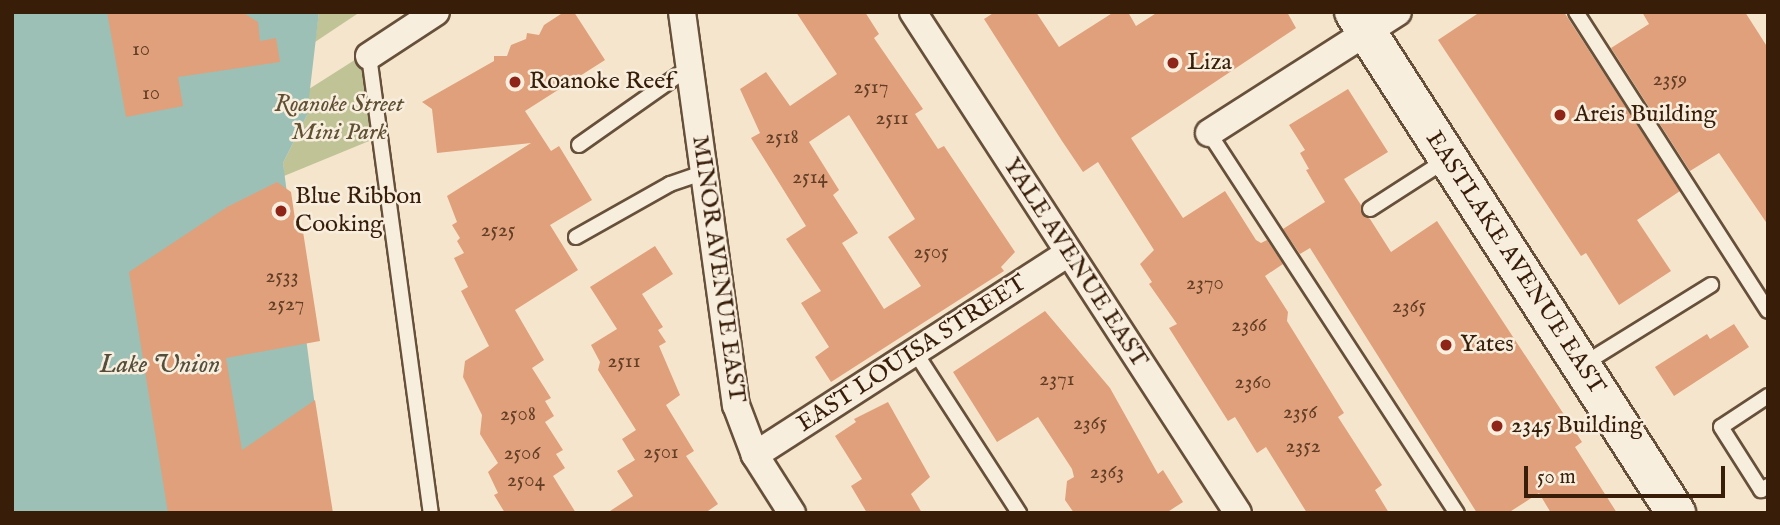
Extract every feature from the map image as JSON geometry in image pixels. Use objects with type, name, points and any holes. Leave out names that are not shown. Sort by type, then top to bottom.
[{"type":"main road","name":"EASTLAKE AVENUE EAST","points":[[1373,19],[1447,159],[1676,513]]},
{"type":"street","points":[[369,56],[436,12]]},
{"type":"street","name":"MINOR AVENUE EAST","points":[[682,12],[736,405],[755,455],[792,513]]},
{"type":"street","name":"YALE AVENUE EAST","points":[[913,12],[1238,513]]},
{"type":"street","points":[[1209,133],[1373,19]]},
{"type":"street","name":"EAST LOUISA STREET","points":[[755,455],[1069,253]]},
{"type":"lane","points":[[1576,12],[1768,311]]},
{"type":"lane","points":[[369,56],[431,513]]},
{"type":"lane","points":[[579,145],[690,67]]},
{"type":"lane","points":[[1209,133],[1457,513]]},
{"type":"lane","points":[[1370,209],[1447,159]]},
{"type":"lane","points":[[576,237],[670,184],[704,172]]},
{"type":"lane","points":[[1581,366],[1711,285]]},
{"type":"lane","points":[[915,352],[1019,513]]},
{"type":"lane","points":[[1768,396],[1720,427],[1761,490],[1768,486]]},
{"type":"green space","points":[[319,12],[360,12],[315,42]]},
{"type":"green space","name":"Roanoke Street Mini Park","points":[[361,56],[374,139],[284,176],[283,163],[307,115],[309,89]]},
{"type":"water","name":"Lake Union","points":[[12,12],[319,12],[307,115],[283,163],[329,513],[12,513]]},
{"type":"building","points":[[107,12],[242,12],[258,22],[260,41],[276,38],[280,62],[178,77],[183,106],[126,117]]},
{"type":"building","points":[[564,12],[574,12],[605,60],[525,111],[551,151],[559,146],[592,200],[550,225],[578,270],[515,310],[544,360],[532,368],[551,398],[545,401],[554,416],[545,422],[563,450],[556,454],[565,468],[553,476],[576,513],[505,513],[494,495],[498,493],[488,472],[498,463],[480,434],[482,415],[463,377],[465,361],[489,346],[461,291],[468,287],[454,258],[464,253],[457,241],[460,238],[452,225],[457,222],[447,196],[531,143],[437,153],[432,109],[422,102],[494,61],[494,56],[507,56],[511,45],[526,39],[527,33],[539,35],[544,25]]},
{"type":"building","points":[[796,12],[865,12],[879,34],[874,38],[923,109],[915,114],[938,149],[944,146],[1015,252],[1001,267],[1004,271],[831,382],[815,357],[829,347],[801,303],[821,291],[786,239],[806,226],[751,138],[760,133],[740,89],[766,72],[790,106],[837,74]],"holes":[[[849,115],[915,219],[888,237],[921,286],[884,309],[842,243],[858,233],[833,195],[839,190],[809,142]]]},
{"type":"building","points":[[995,12],[1036,12],[1059,47],[1114,12],[1128,12],[1136,26],[1158,12],[1287,12],[1296,28],[1131,138],[1183,218],[1225,191],[1256,240],[1261,243],[1267,240],[1283,264],[1265,276],[1288,312],[1287,321],[1344,413],[1338,417],[1382,485],[1375,490],[1389,513],[1307,513],[1266,447],[1257,453],[1235,417],[1228,421],[1169,328],[1177,324],[1149,284],[1152,282],[1140,264],[1154,250],[1098,162],[1083,172],[1062,141],[984,19]]},
{"type":"building","name":"Areis Building","points":[[1480,12],[1564,12],[1680,191],[1637,220],[1671,271],[1619,305],[1586,253],[1581,256],[1438,40]]},
{"type":"building","points":[[1642,12],[1745,12],[1768,48],[1768,225],[1719,153],[1690,171],[1611,48],[1649,24]]},
{"type":"building","points":[[1348,89],[1388,152],[1344,179],[1361,205],[1362,214],[1370,219],[1391,252],[1437,221],[1582,442],[1575,447],[1617,513],[1551,513],[1539,493],[1508,513],[1477,513],[1310,248],[1300,254],[1283,229],[1325,202],[1306,170],[1309,169],[1300,153],[1305,150],[1289,125]]},
{"type":"building","points":[[277,182],[291,192],[296,226],[302,225],[320,341],[226,358],[242,450],[315,400],[333,513],[168,513],[129,272],[227,207]]},
{"type":"building","points":[[655,246],[673,274],[642,294],[663,327],[658,330],[666,342],[659,346],[680,395],[666,405],[694,451],[686,456],[718,504],[705,513],[607,513],[633,496],[617,471],[635,460],[622,439],[636,430],[598,370],[600,362],[591,345],[617,329],[590,287]]},
{"type":"building","points":[[1045,311],[1110,388],[1158,474],[1163,470],[1183,502],[1166,513],[1074,513],[1065,500],[1067,481],[1074,477],[1072,469],[1038,417],[997,442],[953,372]]},
{"type":"building","points":[[1734,324],[1749,347],[1674,396],[1655,367],[1707,334],[1710,339]]},
{"type":"building","points":[[888,402],[930,477],[911,494],[922,513],[867,513],[851,486],[862,479],[835,436],[856,422],[854,419]]},
{"type":"place","name":"Liza","points":[[1173,63]]},
{"type":"place","name":"Roanoke Reef","points":[[515,82]]},
{"type":"place","name":"Areis Building","points":[[1560,115]]},
{"type":"place","name":"Blue Ribbon Cooking","points":[[281,211]]},
{"type":"place","name":"Yates","points":[[1446,345]]},
{"type":"place","name":"2345 Building","points":[[1497,426]]}]
